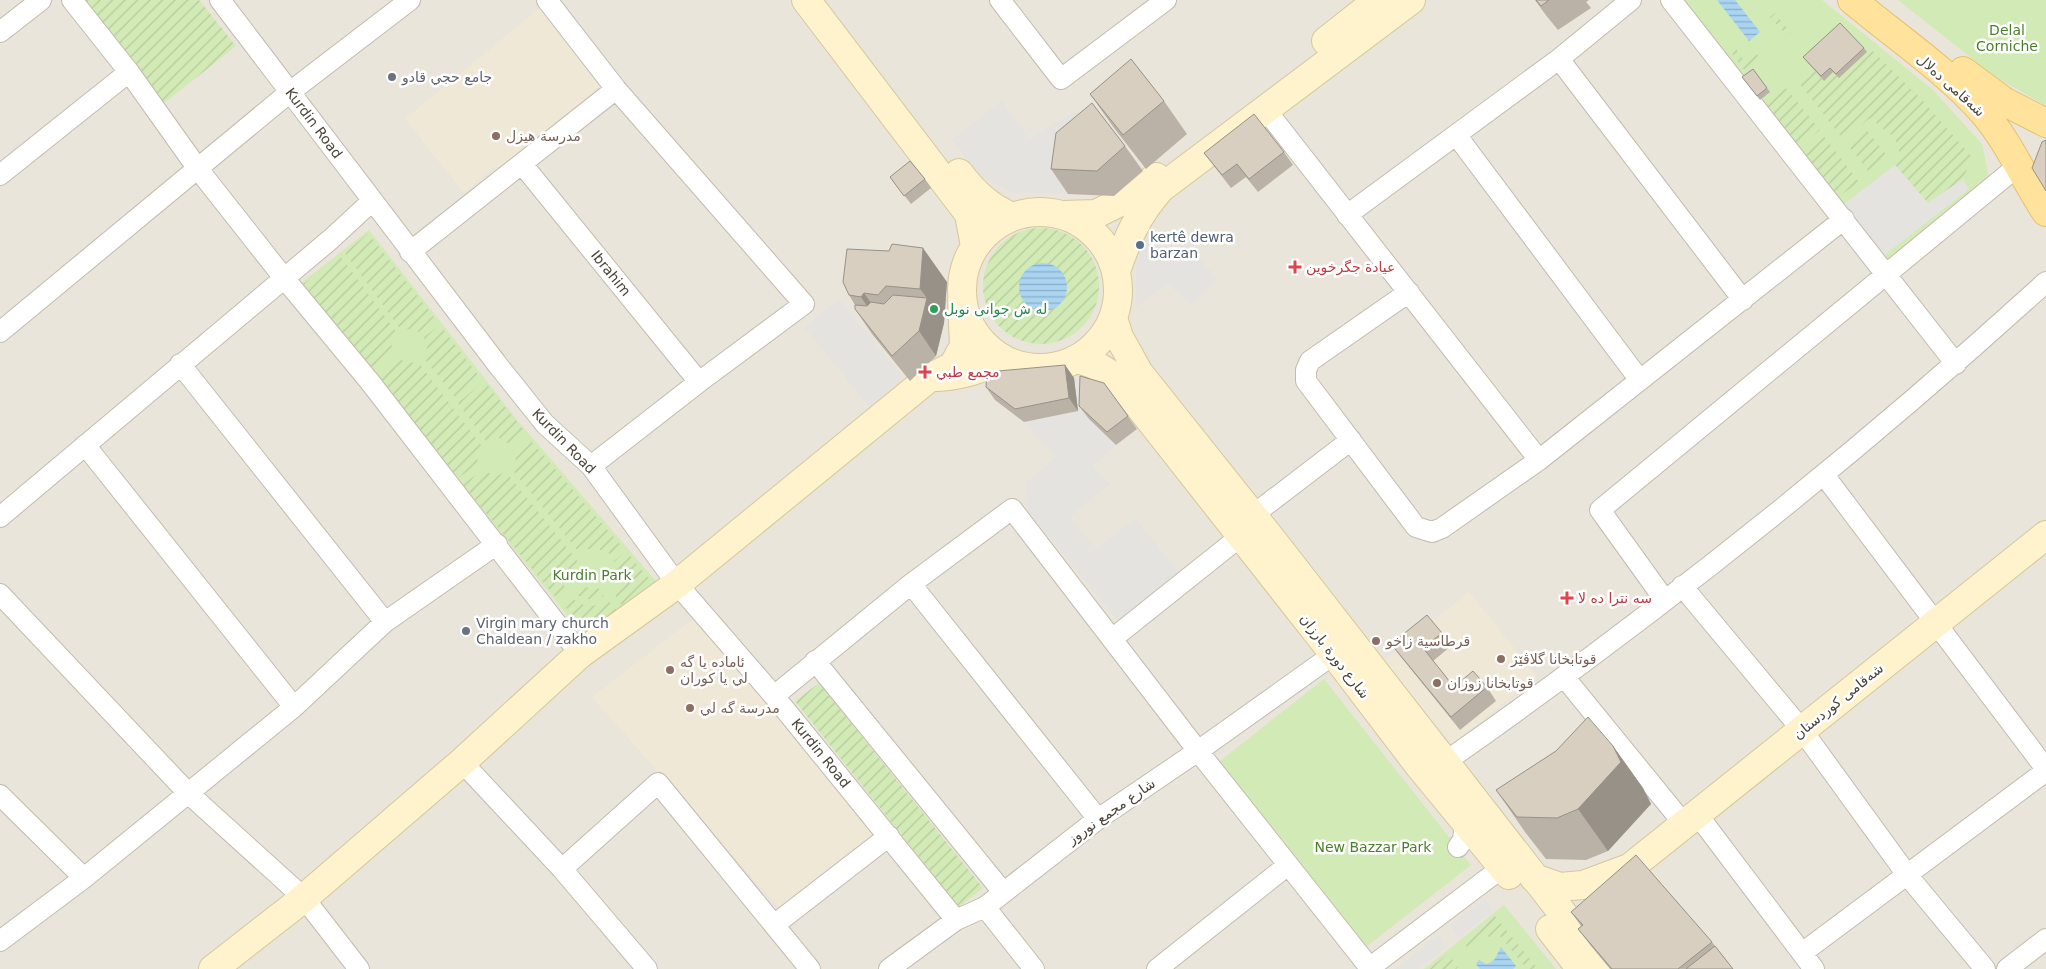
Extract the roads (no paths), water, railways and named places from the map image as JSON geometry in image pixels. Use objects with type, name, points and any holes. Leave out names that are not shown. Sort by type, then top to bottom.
[{"type":"main road","points":[[806,0],[969,214],[975,246]]},
{"type":"main road","points":[[824,0],[980,198],[996,210],[1012,217]]},
{"type":"main road","points":[[213,969],[304,898],[462,762],[580,654],[677,584],[928,378],[953,366],[964,346],[962,280],[967,262],[975,246],[992,229],[1012,217],[1037,213],[1062,216],[1096,214],[1134,194],[1378,0]]},
{"type":"main road","points":[[1116,271],[1134,223],[1161,188],[1411,0]]},
{"type":"main road","name":"شەقامی دەلال","points":[[1852,0],[1968,96],[2029,167],[2046,212]]},
{"type":"main road","name":"شەقامی دەلال","points":[[1879,0],[1982,87],[2005,102],[2046,123]]},
{"type":"main road","points":[[962,299],[966,317],[975,333],[987,347],[1002,358],[1019,365],[1038,368],[1057,366],[1076,359],[1092,349],[1102,338],[1113,318],[1118,290],[1116,271],[1109,254],[1097,237],[1081,224],[1062,216]]},
{"type":"main road","points":[[1113,318],[1122,344],[1138,373],[1247,526]]},
{"type":"main road","points":[[928,378],[958,376],[995,363],[1002,358]]},
{"type":"main road","name":"شارع دورة بارزان","points":[[1076,359],[1098,365],[1116,379],[1247,526],[1445,762],[1565,919],[1606,969]]},
{"type":"main road","name":"شارع دورة بارزان","points":[[1247,526],[1334,654],[1417,763],[1462,834],[1504,868],[1582,969]]},
{"type":"main road","name":"شەقامی کوردستان","points":[[1565,919],[1934,623],[2044,541]]},
{"type":"main road","name":"شەقامی کوردستان","points":[[1534,878],[1560,887],[1583,884],[1630,868]]},
{"type":"street","points":[[0,32],[41,0]]},
{"type":"street","points":[[72,0],[129,72],[198,169],[284,278],[370,382],[497,544],[580,654]]},
{"type":"street","name":"Kurdin Road","points":[[220,0],[410,252],[545,424],[591,466],[677,584],[774,696],[956,920]]},
{"type":"street","points":[[0,332],[290,92],[410,0]]},
{"type":"street","points":[[547,0],[616,89],[804,304],[591,466]]},
{"type":"street","points":[[1000,0],[1061,79],[1159,2]]},
{"type":"street","points":[[1347,215],[1457,136],[1559,59],[1631,0]]},
{"type":"street","points":[[1671,0],[1956,364]]},
{"type":"street","points":[[1559,59],[1743,300]]},
{"type":"street","points":[[0,175],[129,72]]},
{"type":"street","points":[[410,252],[616,89]]},
{"type":"street","points":[[1266,110],[1538,460]]},
{"type":"street","points":[[1457,136],[1639,379]]},
{"type":"street","name":"Ibrahim","points":[[522,164],[699,382]]},
{"type":"street","points":[[1664,599],[1600,510],[1886,275],[2029,167]]},
{"type":"street","points":[[0,517],[284,278],[372,201]]},
{"type":"street","points":[[1409,292],[1310,360],[1306,370],[1306,381],[1416,527],[1432,532],[1442,528],[1538,460],[1844,219]]},
{"type":"street","points":[[1445,762],[1565,678],[1824,475],[1956,364],[2046,282]]},
{"type":"street","points":[[180,364],[385,622]]},
{"type":"street","points":[[1112,639],[1351,440]]},
{"type":"street","points":[[85,445],[294,707]]},
{"type":"street","points":[[1565,678],[1691,819],[1808,961],[1908,876],[2046,770],[1824,475]]},
{"type":"street","points":[[774,696],[911,584],[1012,509],[1198,751],[1369,968],[1504,868]]},
{"type":"street","points":[[0,942],[84,878],[294,707],[385,622],[497,544]]},
{"type":"street","points":[[911,584],[1098,818]]},
{"type":"street","points":[[1682,586],[1802,730],[1908,876],[1985,969]]},
{"type":"street","points":[[0,594],[188,792],[304,898],[359,969]]},
{"type":"street","name":"شارع مجمع نوروز","points":[[889,969],[956,920],[985,907],[1098,818],[1198,751],[1334,654]]},
{"type":"street","points":[[815,661],[1003,892]]},
{"type":"street","points":[[462,762],[562,869],[647,969]]},
{"type":"street","points":[[562,869],[658,783],[810,969]]},
{"type":"street","points":[[0,795],[84,878]]},
{"type":"street","points":[[774,925],[889,836]]},
{"type":"street","points":[[1157,969],[1288,865]]},
{"type":"street","points":[[985,907],[1034,969]]},
{"type":"street","points":[[2007,969],[2046,939]]},
{"type":"water","points":[[1717,0],[1735,0],[1760,32],[1749,41]]},
{"type":"water","points":[[1043,263],[1052,265],[1060,270],[1065,278],[1067,287],[1065,296],[1060,304],[1052,309],[1043,311],[1034,309],[1026,304],[1021,296],[1019,287],[1021,278],[1026,270],[1034,265]]},
{"type":"water","points":[[1501,947],[1516,966],[1513,969],[1480,969],[1476,964],[1479,960],[1486,964],[1492,961]]},
{"type":"place","name":"جامع حجي قادو","points":[[392,77]]},
{"type":"place","name":"مدرسة هيزل","points":[[496,136]]},
{"type":"place","name":"kertê dewra barzan","points":[[1140,245]]},
{"type":"place","name":"عيادة جگرخوين","points":[[1295,267]]},
{"type":"place","name":"له ش جوانى نوبل","points":[[934,309]]},
{"type":"place","name":"مجمع طبي","points":[[925,372]]},
{"type":"place","name":"سه نترا ده لا","points":[[1567,598]]},
{"type":"place","name":"Virgin mary church Chaldean / zakho","points":[[466,631]]},
{"type":"place","name":"قرطاسية زاخو","points":[[1376,641]]},
{"type":"place","name":"قوتابخانا گلاڤێژ","points":[[1501,659]]},
{"type":"place","name":"ئاماده يا گه لي يا كوران","points":[[670,670]]},
{"type":"place","name":"قوتابخانا زوزان","points":[[1437,683]]},
{"type":"place","name":"مدرسة گه لي","points":[[690,708]]},
{"type":"park label","name":"Delal Corniche","points":[[2007,38]]},
{"type":"park label","name":"Kurdin Park","points":[[592,575]]},
{"type":"park label","name":"New Bazzar Park","points":[[1373,847]]}]
